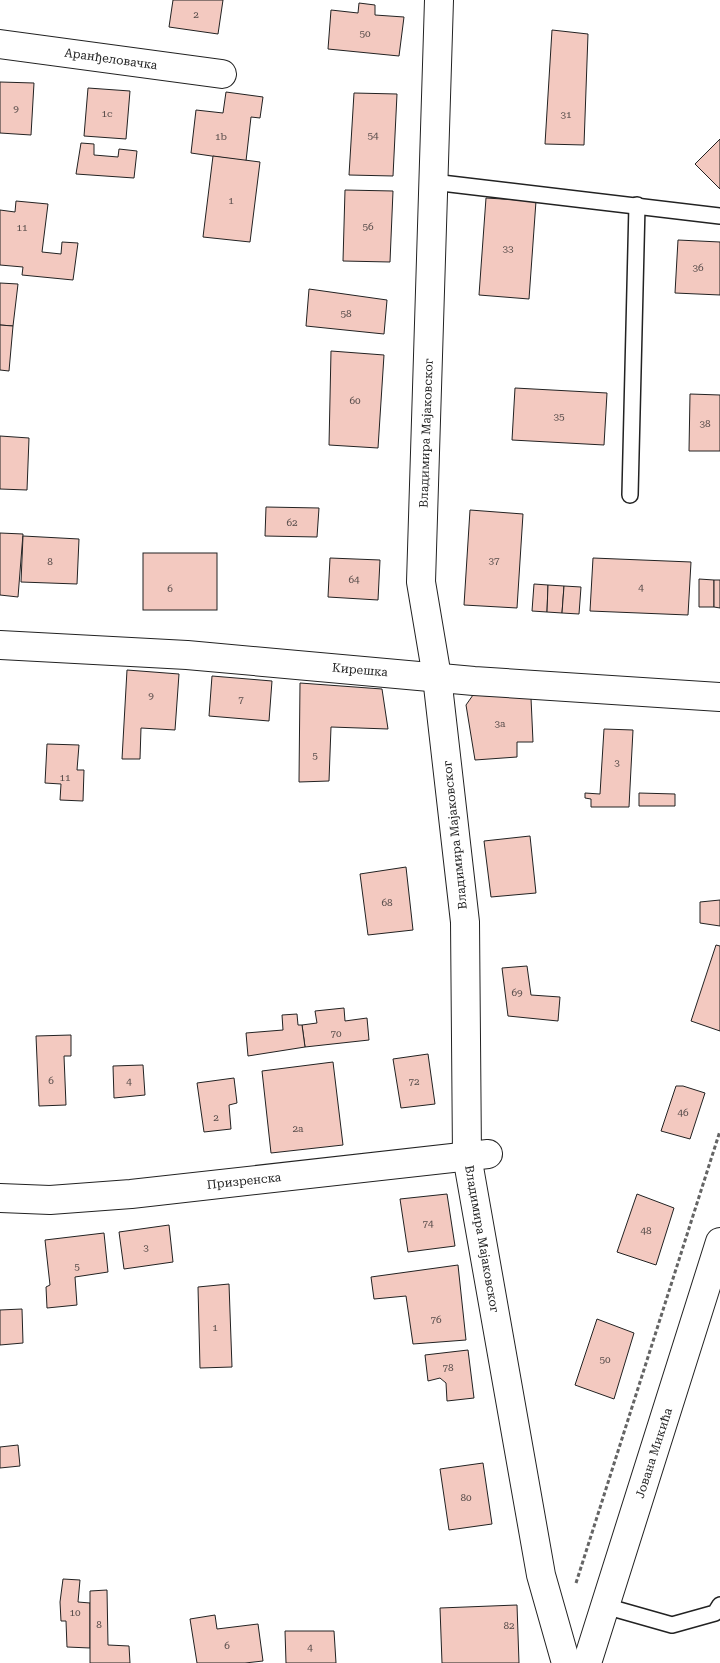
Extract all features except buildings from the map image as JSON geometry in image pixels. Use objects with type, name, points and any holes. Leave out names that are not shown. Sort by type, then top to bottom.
[{"type":"street","name":"Владимира Мајаковског","points":[[439,0],[421,582],[438,677],[465,922],[478,1155],[541,1575],[566,1663]]},
{"type":"street","name":"Аранђеловачка","points":[[0,44],[222,74]]},
{"type":"street","name":"Кирешка","points":[[0,645],[187,654],[438,677],[720,697]]},
{"type":"street","name":"Призренска","points":[[0,1198],[50,1200],[131,1194],[478,1155]]},
{"type":"street","name":"Јована Микића","points":[[587,1663],[720,1242]]},
{"type":"lane","points":[[433,182],[720,216]]},
{"type":"lane","points":[[630,495],[637,205]]},
{"type":"lane","points":[[605,1606],[672,1625],[715,1613],[720,1605]]},
{"type":"path","points":[[574,1591],[720,1131]]}]
